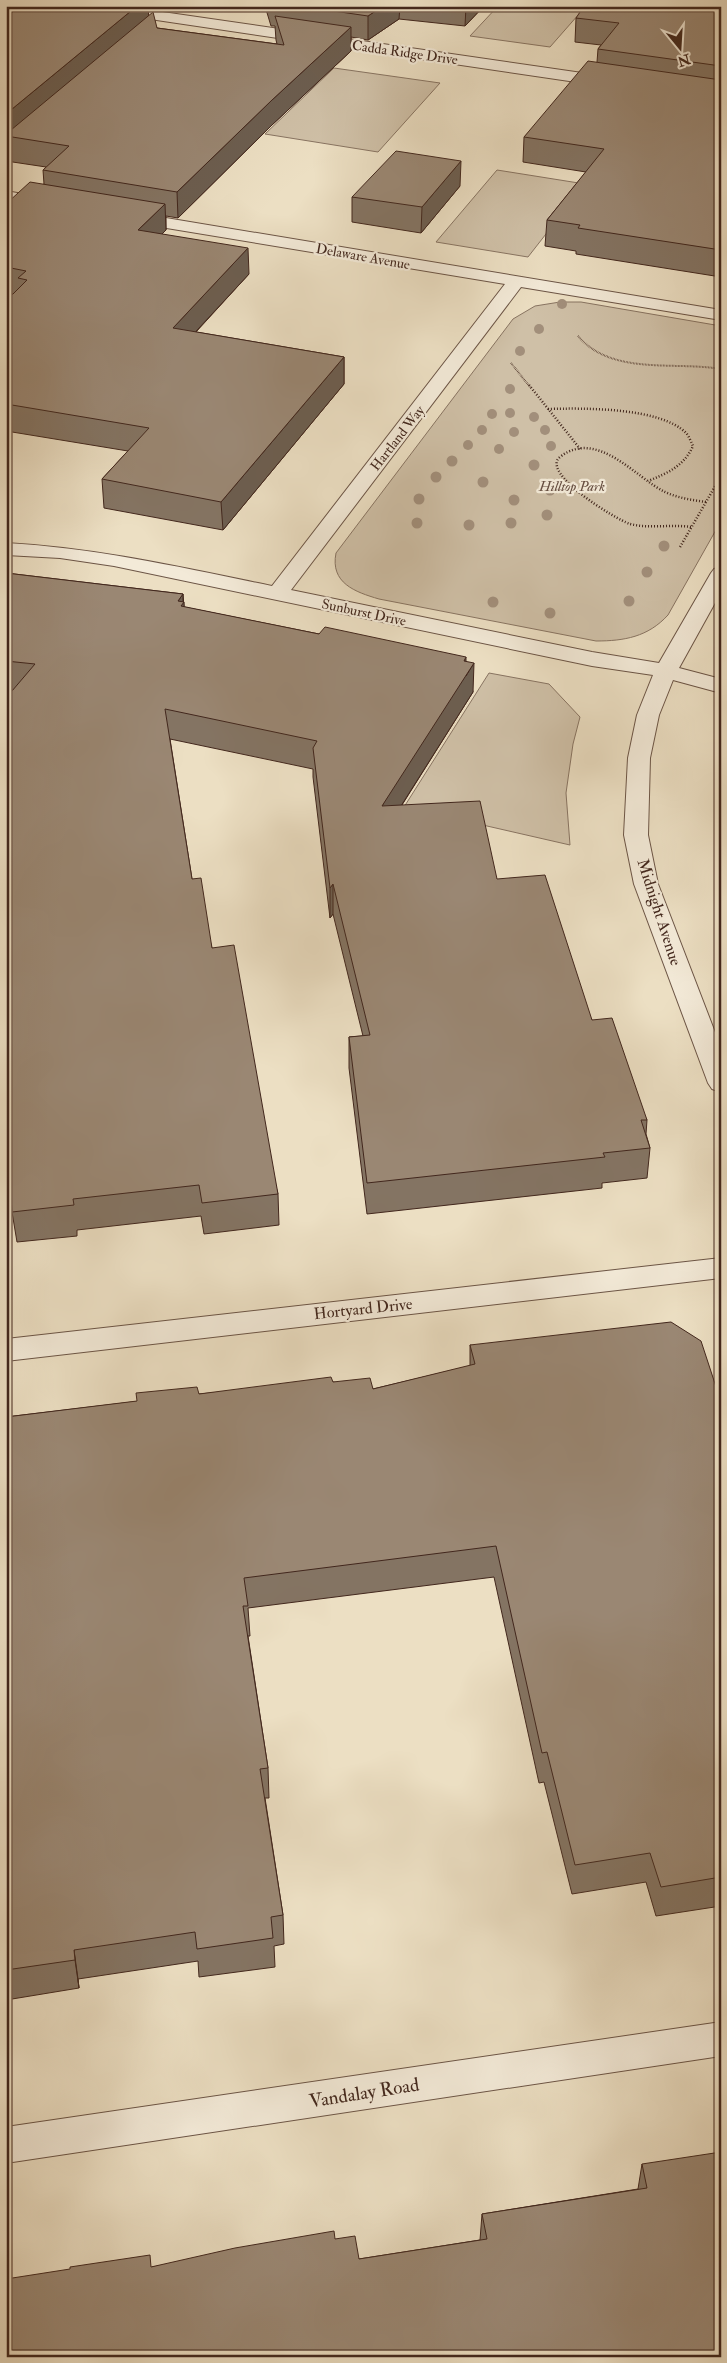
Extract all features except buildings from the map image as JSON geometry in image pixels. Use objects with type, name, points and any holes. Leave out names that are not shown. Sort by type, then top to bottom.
[{"type":"street","name":"Cadda Ridge Drive","points":[[89,6],[626,84]]},
{"type":"street","points":[[151,29],[177,6]]},
{"type":"street","points":[[6,196],[70,207]]},
{"type":"street","name":"Delaware Avenue","points":[[109,213],[721,315]]},
{"type":"street","name":"Hartland Way","points":[[277,594],[516,282]]},
{"type":"street","name":"Sunburst Drive","points":[[6,549],[60,552],[114,560],[583,657],[666,672],[721,686]]},
{"type":"street","name":"Midnight Avenue","points":[[721,573],[666,672],[648,715],[639,758],[636,835],[646,884],[721,1083]]},
{"type":"street","name":"Hortyard Drive","points":[[6,1350],[721,1268]]},
{"type":"street","name":"Vandalay Road","points":[[6,2145],[721,2038]]},
{"type":"path","points":[[576,329],[585,345],[617,361],[642,365],[698,365],[721,369]]},
{"type":"path","points":[[511,362],[581,450]]},
{"type":"path","points":[[548,409],[614,409],[666,422],[686,431],[693,446],[687,458],[676,469],[648,481]]},
{"type":"path","points":[[691,527],[678,525],[640,526],[612,516],[557,470],[556,461],[560,457],[581,450],[597,450],[613,455],[665,492],[676,497],[706,502]]},
{"type":"path","points":[[677,552],[721,476]]},
{"type":"green space","points":[[498,6],[586,6],[550,47],[470,36]]},
{"type":"green space","points":[[334,68],[440,83],[378,152],[265,134]]},
{"type":"green space","points":[[497,170],[585,184],[528,257],[436,242]]},
{"type":"green space","name":"Hilltop Park","points":[[560,302],[581,302],[721,326],[721,521],[668,615],[644,633],[626,639],[596,641],[379,599],[361,593],[346,585],[337,572],[335,563],[336,553],[513,319],[535,306]]},
{"type":"green space","points":[[489,673],[549,684],[580,717],[573,744],[566,793],[570,845],[404,807]]}]
